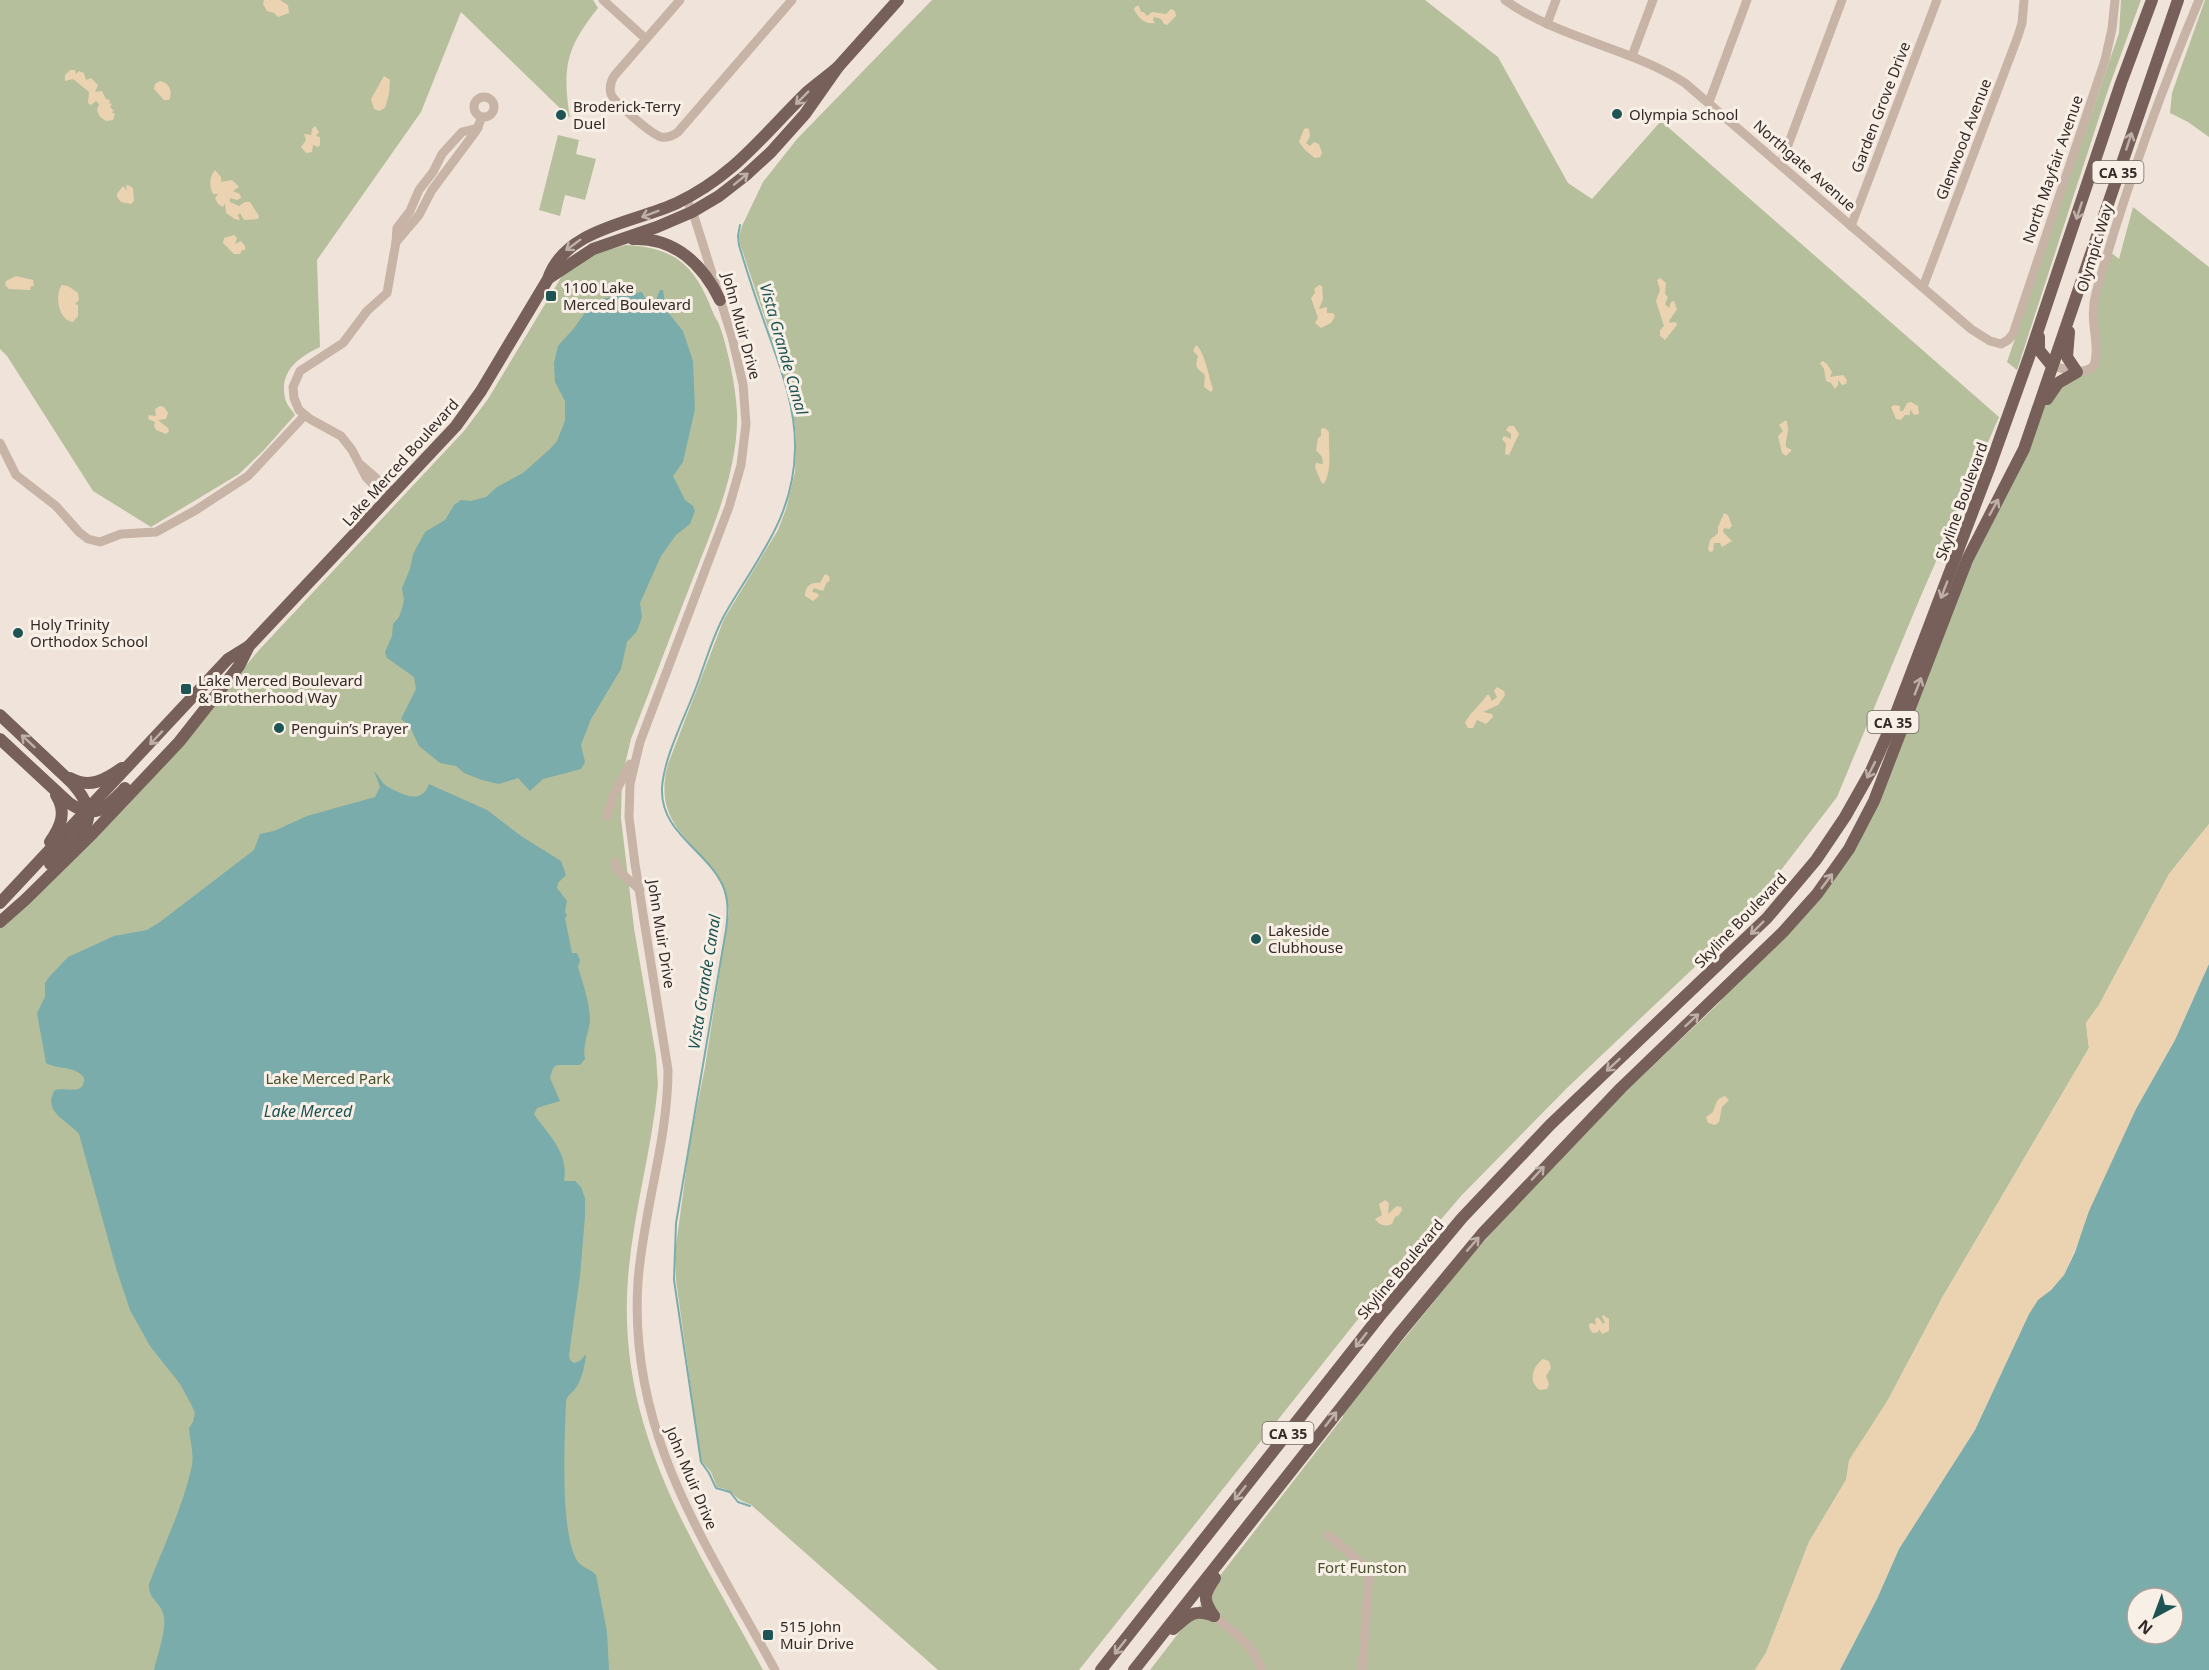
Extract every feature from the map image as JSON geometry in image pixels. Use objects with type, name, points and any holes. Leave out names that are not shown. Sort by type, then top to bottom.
[{"type":"main road","name":"Lake Merced Boulevard","points":[[3,913],[20,883],[228,659],[249,646],[456,426],[472,406],[563,253],[582,238],[652,213],[686,198],[715,181],[742,160],[807,93],[838,67],[898,0]]},
{"type":"main road","name":"Skyline Boulevard","points":[[1101,1670],[1379,1317],[1456,1224],[1550,1125],[1767,918],[1816,860],[1854,801],[1882,748],[2005,425],[2121,83],[2152,0]]},
{"type":"main road","name":"Skyline Boulevard","points":[[1134,1670],[1416,1313],[1482,1234],[1620,1088],[1783,932],[1817,894],[1839,864],[1859,832],[1874,801],[1967,560],[2017,464],[2178,0]]},
{"type":"main road","name":"Lake Merced Boulevard","points":[[548,279],[586,252],[692,212],[733,186],[765,158],[811,108],[838,67]]},
{"type":"main road","points":[[617,240],[652,240],[677,249],[694,261],[705,274],[720,300]]},
{"type":"main road","points":[[2052,366],[2042,355],[2038,344],[2053,286]]},
{"type":"main road","points":[[2031,428],[2054,387],[2066,377],[2077,372],[2067,357],[2070,316]]},
{"type":"main road","points":[[2005,425],[2029,375],[2042,364],[2052,366]]},
{"type":"main road","name":"Lake Merced Boulevard","points":[[3,913],[26,899],[131,794],[188,731],[239,666],[249,646]]},
{"type":"main road","points":[[0,739],[69,803],[88,812],[101,808],[119,795],[239,666]]},
{"type":"main road","points":[[0,715],[78,789],[88,812],[84,828],[3,913]]},
{"type":"main road","points":[[56,767],[76,781],[93,784],[104,780],[140,755]]},
{"type":"main road","points":[[20,883],[61,824],[61,804],[44,780]]},
{"type":"main road","points":[[1214,1616],[1206,1605],[1205,1596],[1244,1530]]},
{"type":"main road","points":[[1157,1640],[1192,1613],[1203,1612],[1214,1616]]},
{"type":"street","points":[[603,0],[646,39]]},
{"type":"street","points":[[680,0],[614,76],[610,88],[615,101],[661,137],[671,137],[678,132],[792,0]]},
{"type":"street","name":"Northgate Avenue","points":[[1505,0],[1547,24],[1632,56],[1672,75],[1709,102],[1980,335],[1997,344],[2005,343]]},
{"type":"street","points":[[1547,24],[1556,0]]},
{"type":"street","points":[[1632,56],[1653,0]]},
{"type":"street","points":[[1709,102],[1747,0]]},
{"type":"street","points":[[1781,164],[1842,0]]},
{"type":"street","name":"Garden Grove Drive","points":[[1851,225],[1937,0]]},
{"type":"street","name":"Glenwood Avenue","points":[[1923,287],[2018,36],[2022,23],[2024,0]]},
{"type":"street","name":"North Mayfair Avenue","points":[[2005,343],[2013,334],[2105,60],[2112,29],[2115,0]]},
{"type":"street","name":"Olympic Way","points":[[2077,372],[2083,372],[2094,366],[2096,352],[2092,322],[2093,306],[2108,250],[2164,82],[2199,0]]},
{"type":"street","points":[[396,242],[416,220],[432,190],[478,128],[482,117]]},
{"type":"street","points":[[391,496],[361,465],[341,436],[304,415],[294,398],[293,387],[304,367],[327,355],[343,343],[367,311],[387,293],[397,228],[410,211],[419,190],[442,154],[462,132],[478,128]]},
{"type":"street","name":"John Muir Drive","points":[[686,198],[729,324],[743,384],[746,417],[743,451],[733,493],[720,534],[636,754],[630,784],[629,807],[640,890],[668,1070],[667,1101],[638,1281],[637,1323],[643,1379],[652,1421],[671,1474],[704,1542],[775,1670]]},
{"type":"street","points":[[2052,366],[2077,372]]},
{"type":"street","points":[[0,443],[16,475],[56,506],[79,532],[88,539],[100,542],[121,534],[156,532],[196,510],[248,476],[304,415]]},
{"type":"street","points":[[607,816],[613,797],[636,754]]},
{"type":"street","points":[[615,862],[618,870],[640,890]]},
{"type":"street","points":[[1328,1535],[1365,1566],[1369,1573],[1362,1670]]},
{"type":"street","points":[[1214,1616],[1245,1642],[1255,1655],[1262,1670]]},
{"type":"green space","points":[[0,0],[593,0],[598,8],[579,35],[569,59],[566,85],[570,118],[461,12],[421,112],[317,260],[320,347],[298,360],[285,380],[286,400],[295,415],[239,474],[151,527],[93,491],[7,356],[0,349]]},
{"type":"green space","points":[[932,0],[1425,0],[1498,57],[1568,183],[1592,199],[1661,121],[1999,417],[1837,797],[1739,925],[1566,1089],[1461,1196],[1386,1284],[1079,1670],[938,1670],[750,1504],[728,1490],[717,1487],[700,1455],[676,1280],[675,1253],[690,1142],[705,1067],[729,912],[724,890],[714,872],[677,827],[668,810],[664,790],[668,764],[724,619],[778,530],[795,472],[796,435],[792,406],[739,236],[763,182],[797,139]]},
{"type":"green space","points":[[2121,0],[2141,0],[2109,87],[2017,370],[2007,362],[2119,33]]},
{"type":"green space","points":[[2205,0],[2209,0],[2209,137],[2170,113],[2172,93]]},
{"type":"green space","points":[[558,135],[579,140],[576,154],[596,159],[585,200],[565,195],[560,216],[539,210]]},
{"type":"green space","name":"Fort Funston","points":[[2133,207],[2209,267],[2209,824],[2169,874],[2099,1005],[2086,1023],[2089,1048],[1942,1298],[1888,1400],[1850,1460],[1846,1480],[1809,1542],[1766,1653],[1755,1670],[1150,1670],[1343,1417],[1343,1414],[1471,1256],[1536,1183],[1608,1108],[1718,1004],[1849,849],[1960,577],[2054,387],[2094,365],[2092,322],[2108,250],[2119,259]]},
{"type":"green space","name":"Lake Merced Park","points":[[626,245],[644,247],[672,256],[692,273],[700,285],[723,336],[729,357],[737,412],[729,479],[631,739],[622,777],[621,818],[634,928],[656,1056],[658,1085],[630,1254],[628,1334],[634,1386],[647,1436],[665,1483],[711,1576],[763,1670],[0,1670],[0,928],[94,836],[187,736],[259,650],[464,431],[488,399],[562,276],[586,256]]},
{"type":"sand","points":[[264,0],[280,0],[288,5],[289,13],[278,17],[267,11],[263,4]]},
{"type":"sand","points":[[1139,6],[1141,12],[1147,16],[1152,12],[1166,14],[1171,9],[1175,11],[1176,16],[1167,25],[1161,19],[1154,17],[1155,23],[1148,23],[1138,15],[1134,9]]},
{"type":"sand","points":[[70,70],[75,70],[76,74],[79,71],[84,73],[86,80],[91,78],[98,85],[95,92],[102,91],[106,99],[110,100],[109,103],[112,104],[110,107],[114,111],[111,112],[115,114],[113,120],[106,121],[100,117],[97,110],[99,104],[96,101],[91,105],[88,103],[89,92],[73,79],[65,81],[65,75]]},
{"type":"sand","points":[[384,76],[390,80],[389,94],[385,108],[379,111],[374,109],[371,99]]},
{"type":"sand","points":[[160,81],[170,88],[169,100],[164,100],[154,89],[155,84]]},
{"type":"sand","points":[[315,126],[319,132],[316,136],[320,137],[320,145],[318,147],[313,145],[312,152],[306,153],[301,147],[306,140],[304,134],[311,135]]},
{"type":"sand","points":[[1307,128],[1310,137],[1306,143],[1310,146],[1314,142],[1319,144],[1322,153],[1320,157],[1315,158],[1299,142],[1304,129]]},
{"type":"sand","points":[[215,170],[221,177],[221,182],[232,180],[239,187],[233,191],[240,194],[241,198],[237,200],[230,198],[230,202],[239,206],[250,202],[259,216],[258,219],[244,220],[240,213],[238,215],[240,220],[235,219],[226,213],[225,203],[223,207],[218,204],[215,198],[218,194],[213,194],[210,185]]},
{"type":"sand","points":[[123,186],[127,191],[126,186],[133,188],[134,201],[131,204],[121,202],[117,197]]},
{"type":"sand","points":[[234,235],[237,238],[235,244],[241,241],[245,246],[245,250],[242,250],[240,254],[234,254],[223,243],[224,238]]},
{"type":"sand","points":[[16,276],[33,280],[34,286],[31,286],[30,290],[9,289],[5,285],[6,281]]},
{"type":"sand","points":[[1660,278],[1666,283],[1665,294],[1668,297],[1665,304],[1669,308],[1671,302],[1674,301],[1677,309],[1669,321],[1670,323],[1676,322],[1677,325],[1665,340],[1660,336],[1660,330],[1664,326],[1656,301],[1660,290],[1657,280]]},
{"type":"sand","points":[[62,285],[78,293],[79,300],[75,304],[78,305],[78,316],[73,322],[64,317],[59,307],[58,295]]},
{"type":"sand","points":[[1319,285],[1322,286],[1323,299],[1319,309],[1327,307],[1327,313],[1333,313],[1335,316],[1331,323],[1321,328],[1315,323],[1318,318],[1311,298],[1315,293],[1314,289]]},
{"type":"sand","points":[[1196,345],[1202,353],[1213,389],[1211,392],[1204,387],[1205,375],[1197,366],[1198,356],[1193,351]]},
{"type":"sand","points":[[1823,361],[1832,372],[1830,377],[1843,375],[1847,380],[1846,384],[1842,385],[1838,380],[1835,389],[1831,383],[1826,381],[1824,369],[1820,363]]},
{"type":"sand","points":[[1911,402],[1918,406],[1919,414],[1914,415],[1910,409],[1910,415],[1905,415],[1901,420],[1896,419],[1891,407],[1900,406],[1900,411],[1903,411],[1907,403]]},
{"type":"sand","points":[[160,406],[164,407],[168,413],[166,419],[158,420],[168,428],[169,431],[166,434],[156,430],[155,422],[148,419],[149,415],[156,416],[155,409]]},
{"type":"sand","points":[[1786,420],[1788,427],[1786,447],[1792,450],[1786,456],[1782,453],[1778,436],[1783,431],[1779,425]]},
{"type":"sand","points":[[1509,426],[1514,426],[1519,434],[1509,455],[1505,454],[1506,444],[1502,439],[1504,436],[1511,439],[1511,434],[1506,430]]},
{"type":"sand","points":[[1325,428],[1329,432],[1330,459],[1324,484],[1315,467],[1316,463],[1323,464],[1322,457],[1316,450],[1321,429]]},
{"type":"sand","points":[[1724,513],[1728,515],[1732,526],[1729,529],[1724,528],[1723,532],[1732,541],[1722,547],[1720,543],[1714,543],[1713,551],[1710,552],[1708,549],[1710,540],[1718,533]]},
{"type":"sand","points":[[825,574],[829,576],[830,581],[827,582],[823,591],[814,588],[812,592],[819,596],[813,601],[805,596],[807,587],[820,583]]},
{"type":"sand","points":[[1497,687],[1504,691],[1505,695],[1498,705],[1483,712],[1492,714],[1493,717],[1486,724],[1477,720],[1473,728],[1468,728],[1465,723],[1469,716],[1487,695],[1492,701],[1497,697],[1494,691]]},
{"type":"sand","points":[[2209,824],[2209,964],[2175,1040],[2136,1109],[2064,1275],[2029,1314],[1975,1430],[1899,1549],[1877,1599],[1840,1670],[1755,1670],[1766,1653],[1809,1542],[1846,1480],[1849,1460],[1888,1400],[1942,1298],[2089,1048],[2086,1023],[2099,1005],[2169,874]]},
{"type":"sand","points":[[1725,1096],[1729,1100],[1722,1107],[1719,1122],[1715,1125],[1708,1123],[1706,1117],[1713,1112],[1718,1101]]},
{"type":"sand","points":[[1385,1200],[1389,1203],[1388,1214],[1397,1206],[1402,1210],[1392,1224],[1387,1225],[1380,1224],[1375,1219],[1382,1215],[1379,1204]]},
{"type":"sand","points":[[1603,1315],[1609,1319],[1609,1331],[1602,1334],[1599,1329],[1598,1332],[1593,1333],[1589,1324],[1596,1325],[1595,1319],[1598,1317],[1603,1324],[1605,1322]]},
{"type":"sand","points":[[1543,1359],[1549,1361],[1551,1368],[1546,1376],[1549,1384],[1547,1389],[1540,1390],[1534,1383],[1533,1374],[1536,1366]]},
{"type":"water","points":[[660,290],[663,290],[666,310],[683,331],[693,361],[695,409],[683,462],[673,476],[685,500],[693,506],[695,511],[690,524],[676,535],[661,556],[640,603],[642,617],[637,631],[627,642],[621,669],[591,719],[581,745],[585,762],[581,769],[543,779],[530,791],[518,778],[499,784],[464,773],[456,766],[440,763],[419,746],[409,725],[401,719],[416,689],[414,677],[387,658],[385,652],[392,636],[393,624],[402,609],[404,600],[402,588],[413,554],[425,532],[445,520],[454,505],[461,500],[471,501],[486,497],[497,487],[523,473],[557,441],[565,421],[565,401],[555,382],[554,363],[558,346],[590,305],[605,298],[642,292],[645,298],[655,302]]},
{"type":"water","name":"Lake Merced","points":[[374,771],[386,786],[406,795],[420,796],[429,784],[487,810],[521,836],[561,861],[566,875],[558,883],[557,888],[567,901],[565,918],[572,953],[577,953],[580,960],[578,967],[589,1007],[590,1020],[585,1044],[585,1059],[580,1065],[557,1065],[553,1068],[550,1078],[560,1101],[537,1108],[534,1114],[556,1144],[563,1161],[564,1181],[575,1181],[581,1187],[585,1198],[580,1276],[570,1360],[574,1363],[580,1361],[586,1354],[580,1381],[566,1401],[564,1484],[572,1548],[578,1562],[596,1575],[607,1632],[609,1670],[154,1670],[164,1619],[161,1609],[150,1593],[149,1584],[179,1510],[188,1480],[192,1460],[189,1428],[195,1413],[180,1384],[150,1346],[130,1310],[79,1134],[58,1115],[51,1104],[55,1090],[78,1089],[83,1084],[84,1078],[71,1069],[46,1063],[37,1013],[45,997],[45,983],[68,957],[114,936],[147,930],[160,922],[254,850],[260,834],[274,831],[307,816],[375,797],[380,787]]},
{"type":"water","points":[[2209,964],[2209,1670],[1840,1670],[1877,1599],[1899,1549],[1975,1430],[2029,1314],[2038,1300],[2051,1290],[2064,1275],[2075,1252],[2089,1211],[2136,1109],[2175,1040]]},
{"type":"waterway","name":"Vista Grande Canal","points":[[740,225],[739,245],[790,402],[795,433],[793,474],[781,517],[772,536],[716,632],[670,751],[662,788],[663,804],[668,817],[716,873],[725,891],[727,902],[726,930],[676,1223],[674,1280],[701,1462],[716,1488],[730,1492],[738,1502],[750,1506]]},
{"type":"place","name":"Olympia School","points":[[1617,114]]},
{"type":"place","name":"Broderick-Terry Duel","points":[[561,115]]},
{"type":"place","name":"1100 Lake Merced Boulevard","points":[[551,296]]},
{"type":"place","name":"Holy Trinity Orthodox School","points":[[18,633]]},
{"type":"place","name":"Lake Merced Boulevard & Brotherhood Way","points":[[186,689]]},
{"type":"place","name":"Penguin’s Prayer","points":[[279,728]]},
{"type":"place","name":"Lakeside Clubhouse","points":[[1256,939]]},
{"type":"place","name":"515 John Muir Drive","points":[[768,1635]]}]
